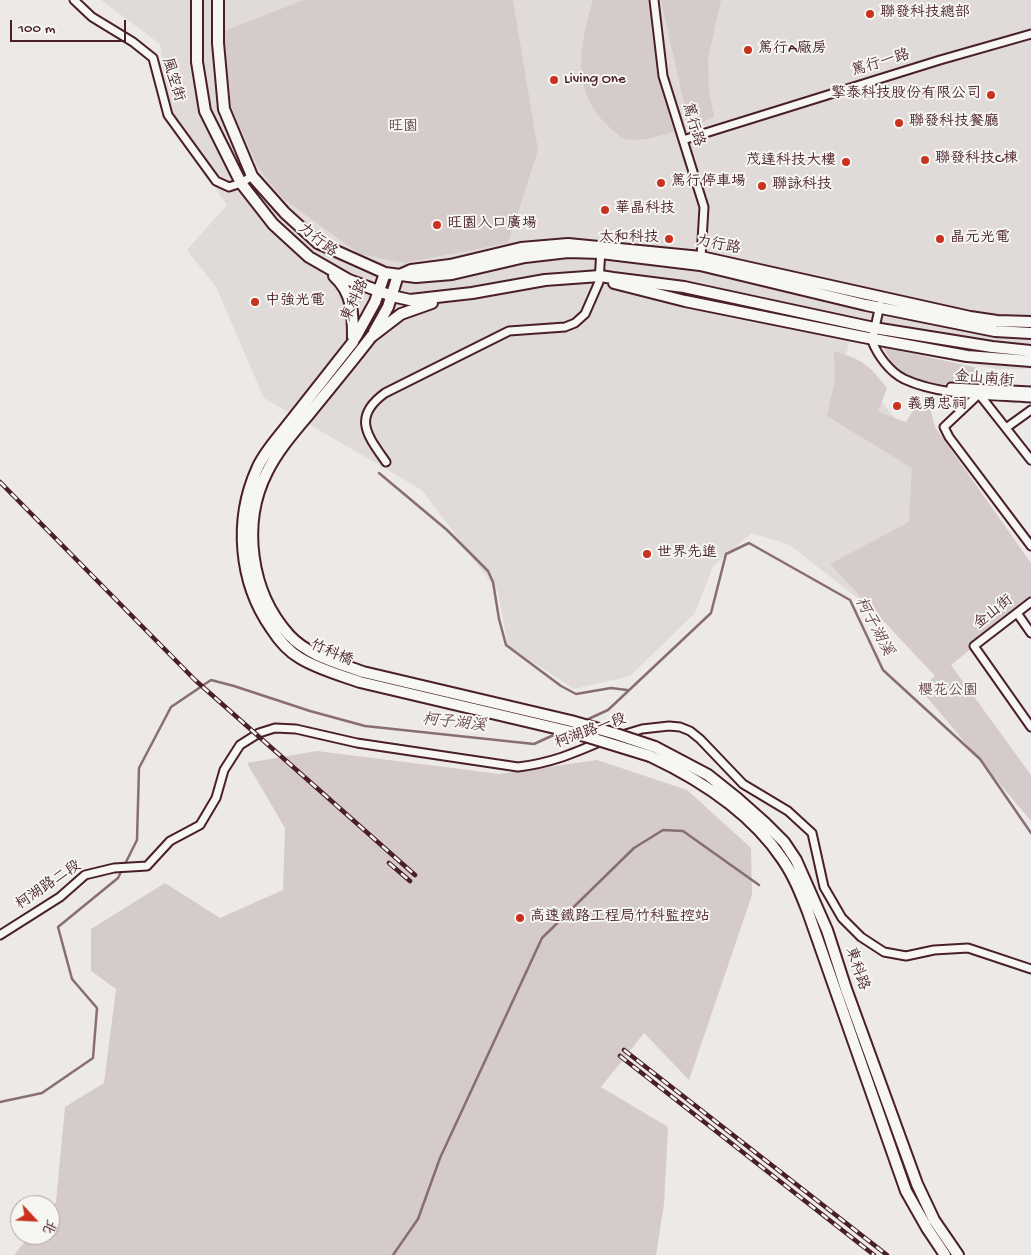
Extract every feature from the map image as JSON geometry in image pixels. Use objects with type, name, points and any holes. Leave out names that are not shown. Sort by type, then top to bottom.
[{"type":"street","name":"風空街","points":[[74,0],[92,17],[133,42],[153,58],[168,115],[216,181],[229,187],[241,183]]},
{"type":"street","name":"力行路","points":[[198,0],[197,62],[205,111],[241,183],[273,224],[309,257],[349,280],[379,292],[410,300],[472,293],[496,287],[545,280],[584,277],[599,279],[685,301],[873,333],[1031,351]]},
{"type":"street","name":"力行路","points":[[218,0],[218,43],[224,109],[252,176],[285,213],[318,242],[385,272],[416,277],[452,274],[525,257],[601,250],[701,257],[995,331],[1031,333]]},
{"type":"street","name":"篤行路","points":[[654,0],[663,76],[704,207],[701,257]]},
{"type":"street","name":"篤行一路","points":[[682,140],[940,60],[1031,34]]},
{"type":"street","points":[[241,183],[252,176]]},
{"type":"street","name":"力行路","points":[[601,250],[700,264],[857,302],[881,302],[997,321],[1031,322]]},
{"type":"street","points":[[386,462],[368,436],[366,419],[368,411],[376,400],[457,356],[510,331],[565,327],[575,323],[585,314],[599,279],[601,250]]},
{"type":"street","points":[[323,266],[337,278],[350,298],[353,314],[353,342]]},
{"type":"street","name":"東科路","points":[[353,342],[375,302],[385,272]]},
{"type":"street","name":"東科路","points":[[371,337],[388,307],[398,275]]},
{"type":"street","points":[[371,337],[401,314],[422,305],[472,293]]},
{"type":"street","points":[[873,333],[881,302]]},
{"type":"street","name":"力行路","points":[[873,333],[967,356],[1031,360]]},
{"type":"street","name":"金山南街","points":[[873,333],[875,349],[892,371],[903,379],[936,389],[1031,398]]},
{"type":"street","name":"竹科橋","points":[[371,337],[286,443],[267,472],[256,507],[253,544],[258,580],[270,608],[290,636],[308,650],[334,662],[363,672],[616,734],[653,752]]},
{"type":"street","name":"竹科橋","points":[[353,342],[257,467],[245,502],[242,545],[248,584],[260,613],[278,640],[299,657],[326,670],[360,682],[653,752]]},
{"type":"street","name":"金山南街","points":[[936,389],[943,386],[1031,391]]},
{"type":"street","points":[[1031,460],[979,394],[944,427],[949,437],[1031,546]]},
{"type":"street","points":[[1006,428],[1031,410]]},
{"type":"street","name":"金山街","points":[[1031,602],[974,646],[1031,727]]},
{"type":"street","points":[[1017,613],[1031,633]]},
{"type":"street","name":"柯湖路一段","points":[[147,866],[170,841],[200,825],[216,798],[224,770],[240,745],[259,733],[275,728],[296,729],[357,743],[518,767],[564,758],[605,740],[642,729],[669,726],[680,727],[690,731],[700,739],[743,784],[788,810],[812,833],[824,887],[842,918],[861,937],[884,952],[906,956],[934,950],[968,948],[1031,969]]},
{"type":"street","name":"東科路","points":[[653,752],[717,794],[754,826],[773,846],[788,868],[808,912],[906,1191],[926,1228],[945,1255]]},
{"type":"street","name":"東科路","points":[[653,752],[708,775],[765,823],[784,842],[796,860],[827,930],[846,989],[917,1184],[934,1220],[958,1255]]},
{"type":"street","name":"柯湖路二段","points":[[0,935],[60,897],[86,875],[114,868],[147,866]]},
{"type":"shaded area","points":[[101,0],[1031,0],[1031,369],[996,369],[851,337],[845,358],[1031,582],[936,660],[790,545],[752,533],[713,566],[695,613],[630,676],[574,689],[508,646],[498,592],[422,490],[264,398],[216,287],[187,250],[227,205],[170,124],[160,44]]},
{"type":"green space","name":"旺園","points":[[304,0],[513,0],[538,150],[508,243],[404,263],[360,254],[281,197],[258,167],[231,106],[224,31]]},
{"type":"green space","points":[[593,0],[648,0],[657,75],[674,132],[643,139],[625,139],[607,125],[595,111],[587,96],[581,66],[584,33]]},
{"type":"green space","points":[[661,0],[721,0],[708,59],[709,91],[714,117],[698,124],[687,117]]},
{"type":"green space","points":[[883,347],[978,368],[975,385],[938,384],[911,379],[898,371]]},
{"type":"green space","name":"櫻花公園","points":[[834,351],[859,360],[875,373],[887,388],[878,412],[906,422],[916,406],[929,405],[935,427],[1031,563],[1031,600],[951,665],[1031,775],[1031,821],[920,689],[935,676],[830,564],[909,522],[912,468],[827,416],[835,379]]},
{"type":"green space","points":[[317,751],[500,774],[597,760],[687,790],[751,848],[752,895],[689,1080],[644,1033],[601,1087],[668,1127],[664,1204],[656,1255],[14,1255],[22,1245],[60,1245],[60,1195],[57,1195],[65,1107],[104,1083],[116,989],[91,971],[91,929],[165,883],[220,918],[283,890],[285,828],[247,763]]},
{"type":"waterway","points":[[379,473],[447,530],[488,571],[493,582],[499,619],[506,645],[561,686],[576,694],[611,688],[627,690]]},
{"type":"waterway","name":"柯子湖溪","points":[[584,721],[608,710],[711,613],[726,554],[749,543],[850,600],[883,670],[980,759],[1031,833]]},
{"type":"waterway","name":"柯子湖溪","points":[[0,1102],[42,1093],[93,1058],[97,1008],[72,979],[58,927],[118,878],[137,840],[139,768],[171,707],[211,680],[365,726],[534,744],[558,733]]},
{"type":"waterway","points":[[393,1255],[418,1219],[440,1158],[542,938],[634,848],[663,830],[683,831],[759,885]]},
{"type":"railway","points":[[0,482],[195,680],[415,875]]},
{"type":"railway","points":[[389,863],[410,881]]},
{"type":"railway","points":[[624,1050],[887,1255]]},
{"type":"railway","points":[[620,1056],[874,1255]]},
{"type":"place","name":"聯發科技總部","points":[[870,14]]},
{"type":"place","name":"篤行A廠房","points":[[748,50]]},
{"type":"place","name":"Living One","points":[[554,80]]},
{"type":"place","name":"擎泰科技股份有限公司","points":[[991,95]]},
{"type":"place","name":"聯發科技餐廳","points":[[899,123]]},
{"type":"place","name":"聯發科技C棟","points":[[925,160]]},
{"type":"place","name":"茂達科技大樓","points":[[846,162]]},
{"type":"place","name":"篤行停車場","points":[[661,183]]},
{"type":"place","name":"聯詠科技","points":[[762,186]]},
{"type":"place","name":"華晶科技","points":[[605,210]]},
{"type":"place","name":"旺園入口廣場","points":[[437,225]]},
{"type":"place","name":"太和科技","points":[[669,239]]},
{"type":"place","name":"晶元光電","points":[[940,239]]},
{"type":"place","name":"中強光電","points":[[255,302]]},
{"type":"place","name":"義勇忠祠","points":[[897,406]]},
{"type":"place","name":"世界先進","points":[[647,554]]},
{"type":"place","name":"高速鐵路工程局竹科監控站","points":[[520,918]]}]
